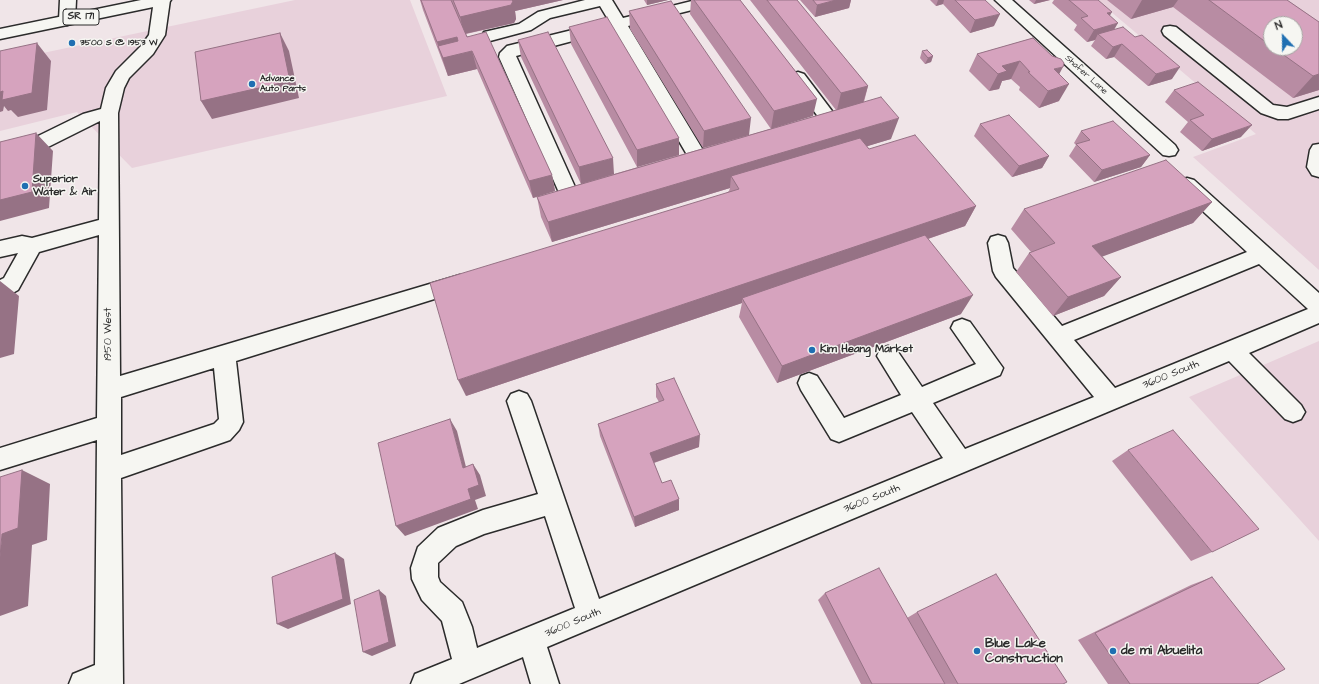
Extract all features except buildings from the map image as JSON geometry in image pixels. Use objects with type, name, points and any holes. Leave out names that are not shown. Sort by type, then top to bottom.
[{"type":"street","points":[[67,20],[68,0]]},
{"type":"street","name":"SR 171","points":[[0,34],[162,0]]},
{"type":"street","name":"1950 West","points":[[109,679],[109,113],[115,88],[122,75],[147,50],[157,35],[162,0]]},
{"type":"street","points":[[490,36],[525,27],[544,15],[604,0],[700,160]]},
{"type":"street","points":[[610,186],[574,196],[568,192],[507,57],[512,50],[715,0]]},
{"type":"street","name":"Shafer Lane","points":[[1003,0],[1169,150]]},
{"type":"street","points":[[1170,31],[1268,108],[1278,113],[1288,113],[1319,103]]},
{"type":"street","points":[[790,66],[829,119],[827,122],[790,133]]},
{"type":"street","points":[[0,154],[38,144],[89,118],[109,113]]},
{"type":"street","points":[[1319,150],[1316,167],[1319,170]]},
{"type":"street","points":[[1172,171],[1319,306]]},
{"type":"street","points":[[0,250],[22,244],[32,246],[109,225]]},
{"type":"street","points":[[998,243],[1003,272],[1111,400]]},
{"type":"street","points":[[0,291],[11,284],[32,246]]},
{"type":"street","points":[[1058,337],[1262,254]]},
{"type":"street","points":[[109,390],[476,278]]},
{"type":"street","name":"3600 South","points":[[425,684],[1319,314]]},
{"type":"street","points":[[809,383],[839,431],[992,368],[962,328]]},
{"type":"street","points":[[1232,350],[1293,412]]},
{"type":"street","points":[[110,470],[222,432],[231,422],[224,355]]},
{"type":"street","points":[[888,356],[960,462]]},
{"type":"street","points":[[519,401],[591,615]]},
{"type":"street","points":[[0,459],[110,425]]},
{"type":"street","points":[[468,666],[458,627],[452,612],[431,591],[425,579],[424,568],[427,556],[447,537],[483,522],[553,502]]},
{"type":"street","points":[[531,640],[545,684]]},
{"type":"street","points":[[82,684],[109,679]]},
{"type":"shaded area","points":[[295,0],[410,0],[447,96],[132,168],[77,112],[0,131],[0,62]]},
{"type":"shaded area","points":[[1097,0],[1319,0],[1319,270],[1193,157],[1256,134]]},
{"type":"shaded area","points":[[1319,341],[1319,541],[1189,397]]},
{"type":"place","name":"3500 S @ 1953 W","points":[[72,43]]},
{"type":"place","name":"Advance Auto Parts","points":[[252,84]]},
{"type":"place","name":"Superior Water & Air","points":[[25,186]]},
{"type":"place","name":"Kim Heang Market","points":[[812,350]]},
{"type":"place","name":"Blue Lake Construction","points":[[977,651]]},
{"type":"place","name":"de mi Abuelita","points":[[1113,651]]}]
